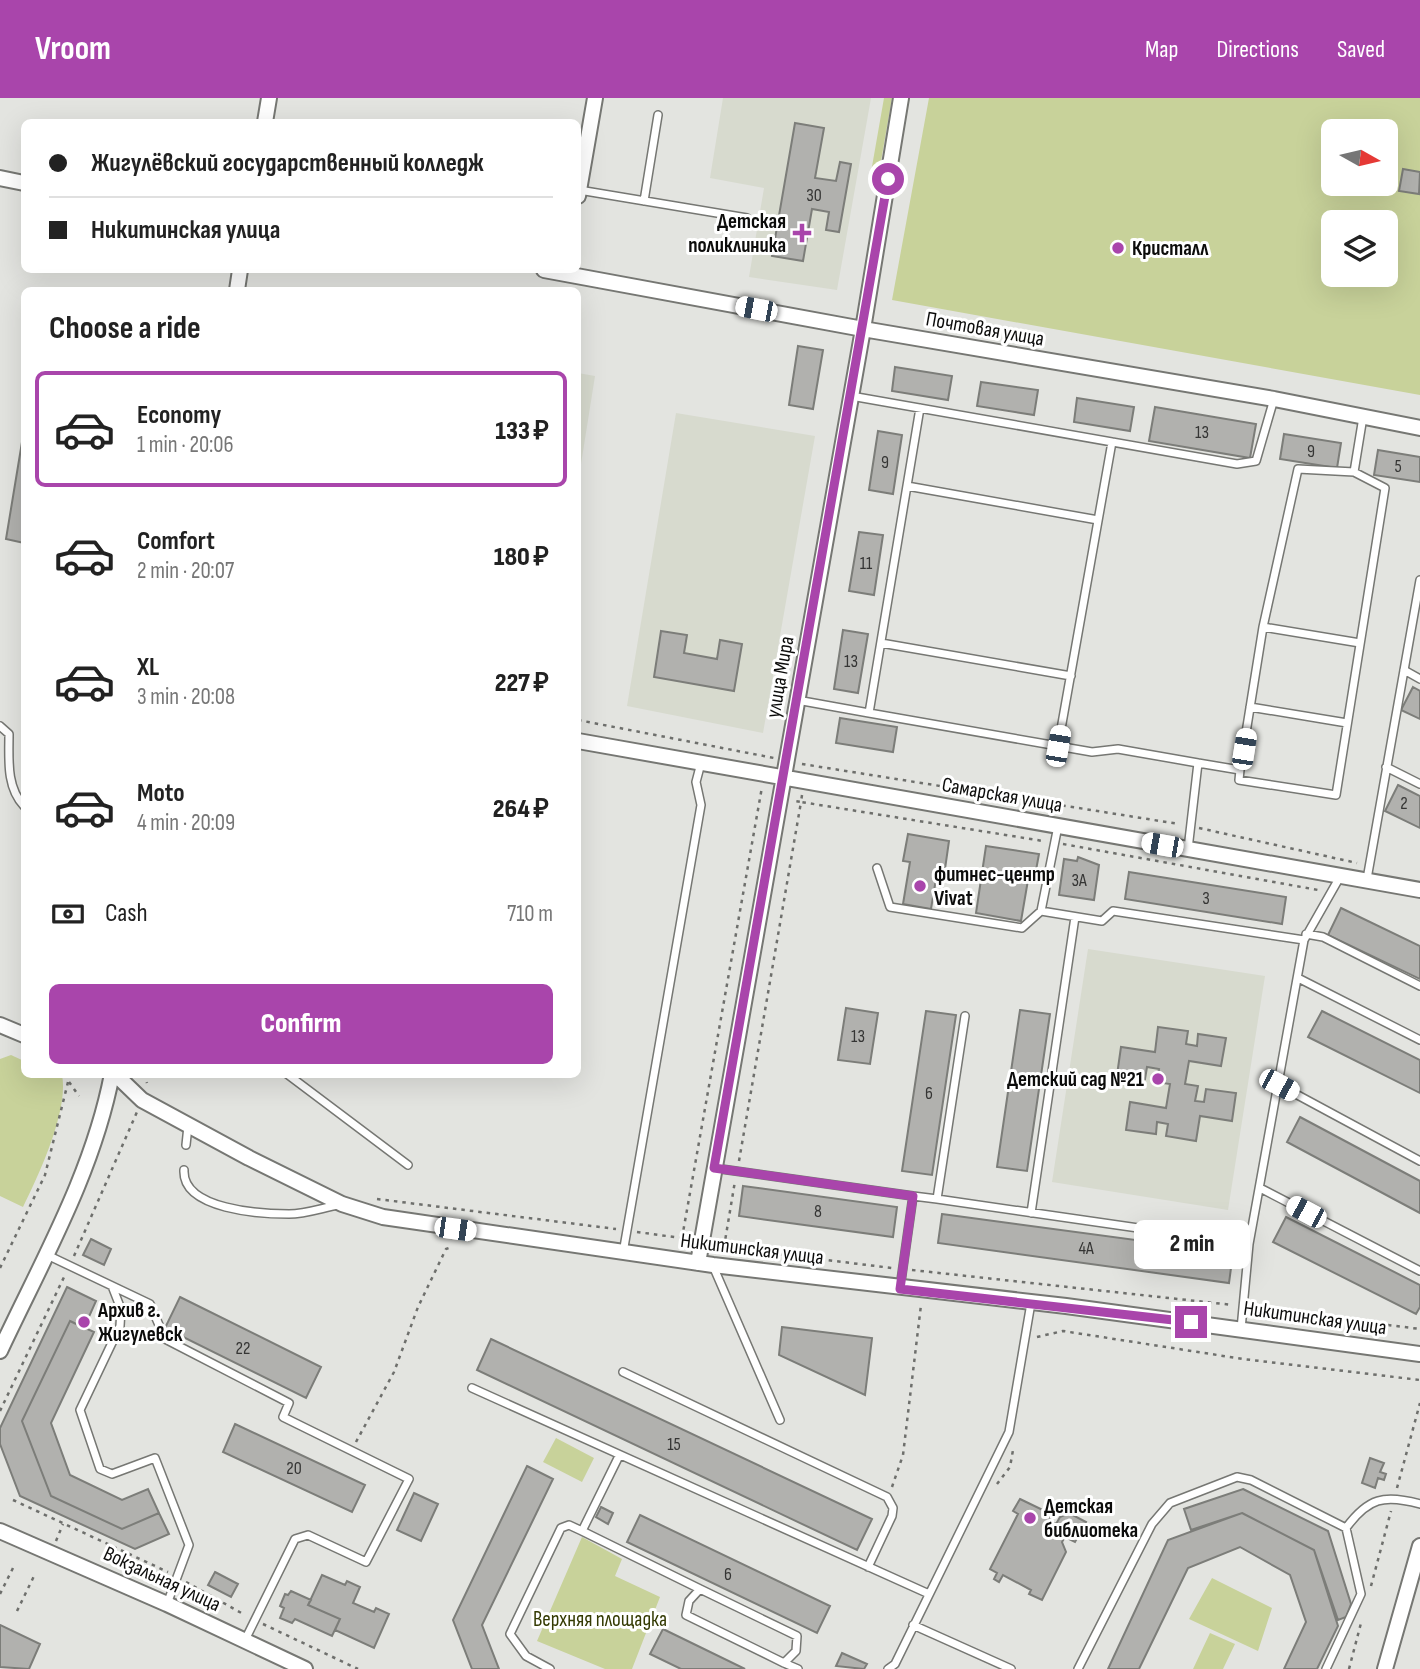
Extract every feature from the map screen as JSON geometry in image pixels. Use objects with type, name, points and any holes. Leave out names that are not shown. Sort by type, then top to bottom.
[{"type":"street","points":[[266,119],[269,98]]},
{"type":"street","points":[[581,174],[595,98]]},
{"type":"street","name":"улица Мира","points":[[705,1264],[714,1168],[863,329],[901,98]]},
{"type":"street","points":[[0,179],[21,182]]},
{"type":"street","name":"Почтовая улица","points":[[573,273],[863,329],[1420,428]]},
{"type":"street","name":"Самарская улица","points":[[581,742],[1341,875],[1368,873],[1420,890]]},
{"type":"street","points":[[0,1025],[21,1034]]},
{"type":"street","points":[[0,1351],[83,1177],[112,1078]]},
{"type":"street","name":"Никитинская улица","points":[[117,1078],[142,1100],[188,1125],[342,1204],[383,1217],[705,1264],[1241,1329],[1420,1354]]},
{"type":"street","name":"Вокзальная улица","points":[[0,1531],[167,1604],[305,1669]]},
{"type":"street","points":[[1385,1669],[1420,1546]]},
{"type":"lane","points":[[644,201],[658,115]]},
{"type":"lane","points":[[581,190],[747,218]]},
{"type":"lane","points":[[850,396],[1237,464],[1256,461],[1274,400]]},
{"type":"lane","points":[[869,713],[920,408]]},
{"type":"lane","points":[[1354,472],[1364,416]]},
{"type":"lane","points":[[1058,746],[1112,442]]},
{"type":"lane","points":[[1298,469],[1354,472],[1385,488],[1336,795],[1239,780],[1263,626],[1298,469]]},
{"type":"lane","points":[[907,486],[1098,520]]},
{"type":"lane","points":[[1368,873],[1404,670],[1417,618],[1420,580]]},
{"type":"lane","points":[[1263,626],[1360,643]]},
{"type":"lane","points":[[881,643],[1071,676]]},
{"type":"lane","points":[[1404,670],[1420,679]]},
{"type":"lane","points":[[797,700],[1092,752],[1118,749],[1240,770]]},
{"type":"lane","points":[[1250,708],[1347,723]]},
{"type":"lane","points":[[0,726],[9,734],[9,771],[21,801]]},
{"type":"lane","points":[[623,1253],[701,805],[696,782],[701,762]]},
{"type":"lane","points":[[1188,849],[1198,764]]},
{"type":"lane","points":[[1386,767],[1420,784]]},
{"type":"lane","points":[[877,868],[890,907],[1022,928],[1041,911],[1058,826]]},
{"type":"lane","points":[[1241,1329],[1250,1244],[1305,937],[1341,875]]},
{"type":"lane","points":[[1041,911],[1102,921],[1113,911],[1305,937],[1323,937],[1420,986]]},
{"type":"lane","points":[[1031,1213],[1075,917]]},
{"type":"lane","points":[[1298,978],[1420,1040]]},
{"type":"lane","points":[[937,1199],[964,1016]]},
{"type":"lane","points":[[292,1078],[408,1165]]},
{"type":"lane","points":[[1279,1085],[1420,1161]]},
{"type":"lane","points":[[186,1146],[188,1125]]},
{"type":"lane","points":[[714,1168],[1250,1244]]},
{"type":"lane","points":[[184,1170],[184,1176],[199,1198],[238,1211],[292,1214],[342,1204]]},
{"type":"lane","points":[[1260,1188],[1420,1271]]},
{"type":"lane","points":[[900,1289],[913,1196]]},
{"type":"lane","points":[[45,1254],[150,1304],[166,1339],[289,1403],[283,1417],[409,1479],[366,1562],[308,1535],[295,1539],[245,1640]]},
{"type":"lane","points":[[705,1264],[780,1420]]},
{"type":"lane","points":[[111,1285],[121,1309],[120,1326],[80,1410],[100,1469],[112,1474],[155,1458],[189,1545],[167,1604]]},
{"type":"lane","points":[[888,1669],[895,1664],[1009,1432],[1031,1303]]},
{"type":"lane","points":[[623,1372],[888,1498],[893,1508],[892,1516],[868,1567]]},
{"type":"lane","points":[[472,1388],[929,1594]]},
{"type":"lane","points":[[582,1531],[619,1456]]},
{"type":"lane","points":[[1078,1669],[1152,1524],[1170,1503],[1237,1477],[1251,1480],[1346,1528]]},
{"type":"lane","points":[[1326,1669],[1361,1594],[1346,1528],[1362,1506],[1395,1497],[1420,1504]]},
{"type":"lane","points":[[550,1669],[526,1656],[510,1634],[561,1528],[569,1525],[797,1636],[796,1651],[784,1663]]},
{"type":"lane","points":[[700,1589],[689,1601],[686,1615],[799,1669]]},
{"type":"lane","points":[[913,1625],[1011,1669]]},
{"type":"path","points":[[581,721],[768,755],[777,760]]},
{"type":"path","points":[[795,763],[1191,826],[1368,873]]},
{"type":"path","points":[[682,1238],[762,784]]},
{"type":"path","points":[[724,1248],[803,792]]},
{"type":"path","points":[[790,801],[801,802]]},
{"type":"path","points":[[0,1268],[45,1175],[70,1078]]},
{"type":"path","points":[[146,1078],[150,1087]]},
{"type":"path","points":[[69,1082],[79,1096]]},
{"type":"path","points":[[372,1198],[689,1240]]},
{"type":"path","points":[[719,1247],[903,1270],[1069,1285],[1420,1329]]},
{"type":"path","points":[[352,1450],[394,1372],[418,1307],[449,1248]]},
{"type":"path","points":[[888,1498],[903,1455],[923,1291]]},
{"type":"path","points":[[1063,1331],[1243,1359],[1420,1380]]},
{"type":"path","points":[[1370,1590],[1420,1403]]},
{"type":"path","points":[[54,1547],[64,1523]]},
{"type":"path","points":[[0,1594],[15,1564]]},
{"type":"path","points":[[17,1611],[35,1574]]},
{"type":"path","points":[[1349,1669],[1363,1616]]},
{"type":"shaded area","name":"Детская поликлиника","points":[[723,98],[871,98],[837,290],[749,277],[764,188],[710,178]]},
{"type":"shaded area","points":[[581,374],[595,376],[581,464]]},
{"type":"shaded area","points":[[676,413],[815,436],[763,733],[627,706]]},
{"type":"shaded area","name":"Детский сад №21","points":[[1088,949],[1265,976],[1228,1210],[1052,1182]]},
{"type":"green space","points":[[884,98],[892,98],[878,178],[870,178]]},
{"type":"green space","name":"Кристалл","points":[[929,98],[1420,98],[1420,395],[892,300]]},
{"type":"green space","points":[[11,1055],[21,1060],[21,1078],[62,1078],[57,1124],[23,1207],[0,1196],[0,1059]]},
{"type":"green space","points":[[556,1438],[594,1458],[582,1482],[543,1462]]},
{"type":"green space","name":"Верхняя площадка","points":[[582,1537],[622,1559],[615,1576],[660,1597],[632,1669],[605,1669],[537,1641]]},
{"type":"green space","points":[[1212,1578],[1272,1608],[1258,1651],[1189,1619]]},
{"type":"green space","points":[[1210,1633],[1235,1644],[1223,1669],[1193,1669]]},
{"type":"building","points":[[795,123],[824,128],[815,178],[836,181],[840,162],[851,164],[839,232],[826,230],[829,212],[812,209],[803,261],[772,256]]},
{"type":"building","points":[[1403,169],[1420,172],[1419,194],[1399,191]]},
{"type":"building","points":[[798,346],[823,350],[813,409],[789,405]]},
{"type":"building","points":[[895,367],[952,376],[948,400],[892,391]]},
{"type":"building","points":[[981,382],[1038,390],[1034,415],[977,406]]},
{"type":"building","points":[[1077,398],[1134,407],[1130,431],[1074,422]]},
{"type":"building","points":[[1155,407],[1256,424],[1250,458],[1149,441]]},
{"type":"building","points":[[878,431],[902,435],[893,494],[869,490]]},
{"type":"building","points":[[1284,434],[1341,443],[1337,468],[1280,459]]},
{"type":"building","points":[[21,448],[21,542],[6,539]]},
{"type":"building","points":[[1378,450],[1420,457],[1420,482],[1374,475]]},
{"type":"building","points":[[859,532],[883,535],[874,595],[849,591]]},
{"type":"building","points":[[843,630],[868,634],[858,693],[834,689]]},
{"type":"building","points":[[661,631],[687,635],[684,653],[717,659],[720,640],[742,644],[734,691],[654,677]]},
{"type":"building","points":[[1413,687],[1420,691],[1420,719],[1401,710]]},
{"type":"building","points":[[840,718],[897,727],[893,752],[836,743]]},
{"type":"building","points":[[1398,785],[1420,796],[1420,828],[1385,811]]},
{"type":"building","name":"фитнес-центр Vivat","points":[[908,834],[949,841],[945,869],[938,867],[931,909],[903,904],[910,862],[903,861]]},
{"type":"building","points":[[986,846],[1039,854],[1034,881],[1028,880],[1021,921],[976,913]]},
{"type":"building","points":[[1078,857],[1099,865],[1094,900],[1059,895],[1064,859],[1077,861]]},
{"type":"building","points":[[1129,872],[1286,897],[1282,924],[1125,899]]},
{"type":"building","points":[[1341,908],[1420,946],[1420,979],[1328,935]]},
{"type":"building","points":[[846,1008],[878,1013],[870,1064],[838,1060]]},
{"type":"building","points":[[1020,1010],[1050,1014],[1027,1171],[997,1167]]},
{"type":"building","points":[[926,1011],[956,1015],[932,1175],[902,1171]]},
{"type":"building","points":[[1322,1011],[1420,1060],[1420,1093],[1308,1037]]},
{"type":"building","points":[[1158,1027],[1188,1031],[1186,1044],[1197,1046],[1198,1034],[1226,1038],[1221,1066],[1189,1061],[1185,1084],[1198,1086],[1195,1101],[1204,1102],[1206,1089],[1236,1093],[1232,1121],[1200,1116],[1196,1141],[1166,1136],[1168,1124],[1157,1122],[1156,1134],[1126,1130],[1130,1102],[1166,1108],[1170,1084],[1156,1082],[1159,1069],[1147,1067],[1145,1079],[1117,1075],[1121,1047],[1155,1052]]},
{"type":"building","points":[[1300,1117],[1420,1181],[1420,1213],[1287,1142]]},
{"type":"building","points":[[743,1186],[897,1207],[893,1237],[739,1216]]},
{"type":"building","points":[[942,1214],[1233,1253],[1229,1283],[938,1243]]},
{"type":"building","points":[[1286,1217],[1420,1285],[1420,1307],[1416,1314],[1273,1242]]},
{"type":"building","points":[[91,1239],[111,1249],[104,1265],[83,1255]]},
{"type":"building","points":[[67,1287],[96,1301],[84,1328],[70,1321],[22,1421],[51,1496],[122,1529],[159,1513],[169,1534],[135,1549],[20,1496],[0,1444],[0,1428]]},
{"type":"building","points":[[180,1297],[321,1367],[306,1398],[165,1328]]},
{"type":"building","points":[[70,1321],[94,1332],[51,1423],[70,1475],[122,1500],[148,1489],[159,1513],[122,1529],[51,1496],[22,1421]]},
{"type":"building","points":[[782,1327],[872,1338],[865,1395],[779,1355]]},
{"type":"building","points":[[491,1339],[872,1519],[857,1550],[477,1370]]},
{"type":"building","points":[[235,1424],[365,1485],[352,1512],[223,1452]]},
{"type":"building","points":[[1370,1458],[1384,1463],[1380,1472],[1386,1474],[1384,1480],[1378,1478],[1375,1488],[1362,1483]]},
{"type":"building","points":[[527,1466],[553,1479],[482,1625],[499,1669],[472,1669],[453,1620]]},
{"type":"building","points":[[1243,1489],[1328,1531],[1351,1604],[1346,1617],[1338,1620],[1314,1550],[1242,1513],[1191,1530],[1184,1509]]},
{"type":"building","points":[[414,1493],[438,1504],[421,1541],[397,1530]]},
{"type":"building","points":[[1020,1499],[1049,1513],[1051,1521],[1056,1524],[1060,1517],[1069,1513],[1086,1522],[1075,1542],[1065,1537],[1062,1542],[1066,1552],[1042,1600],[1029,1594],[1031,1590],[1003,1575],[999,1582],[994,1579],[997,1573],[990,1569],[1018,1514],[1013,1511]]},
{"type":"building","points":[[601,1507],[613,1513],[608,1524],[596,1517]]},
{"type":"building","points":[[1242,1513],[1314,1550],[1338,1626],[1317,1669],[1284,1669],[1306,1622],[1290,1575],[1240,1547],[1188,1568],[1139,1669],[1108,1669],[1168,1540]]},
{"type":"building","points":[[640,1515],[830,1606],[817,1633],[627,1542]]},
{"type":"building","points":[[215,1572],[238,1584],[231,1597],[208,1585]]},
{"type":"building","points":[[322,1575],[345,1585],[347,1581],[360,1587],[353,1603],[374,1612],[376,1608],[389,1614],[374,1648],[335,1630],[340,1619],[308,1605]]},
{"type":"building","points":[[291,1591],[311,1600],[308,1605],[340,1619],[332,1636],[295,1619],[292,1623],[280,1618],[284,1608],[280,1606],[285,1594],[288,1595]]},
{"type":"building","points":[[0,1625],[40,1644],[29,1669],[0,1667]]},
{"type":"building","points":[[663,1629],[745,1669],[681,1669],[650,1654]]},
{"type":"building","points":[[842,1653],[867,1664],[864,1669],[836,1666]]},
{"type":"place","name":"Детская поликлиника","points":[[802,233]]},
{"type":"place","name":"Кристалл","points":[[1118,248]]},
{"type":"place","name":"фитнес-центр Vivat","points":[[920,886]]},
{"type":"place","name":"Детский сад №21","points":[[1158,1079]]},
{"type":"place","name":"Архив г. Жигулевск","points":[[84,1322]]},
{"type":"place","name":"Детская библиотека","points":[[1030,1518]]},
{"type":"route","points":[[888,179],[714,1168],[913,1196],[900,1289],[1191,1322]]}]
